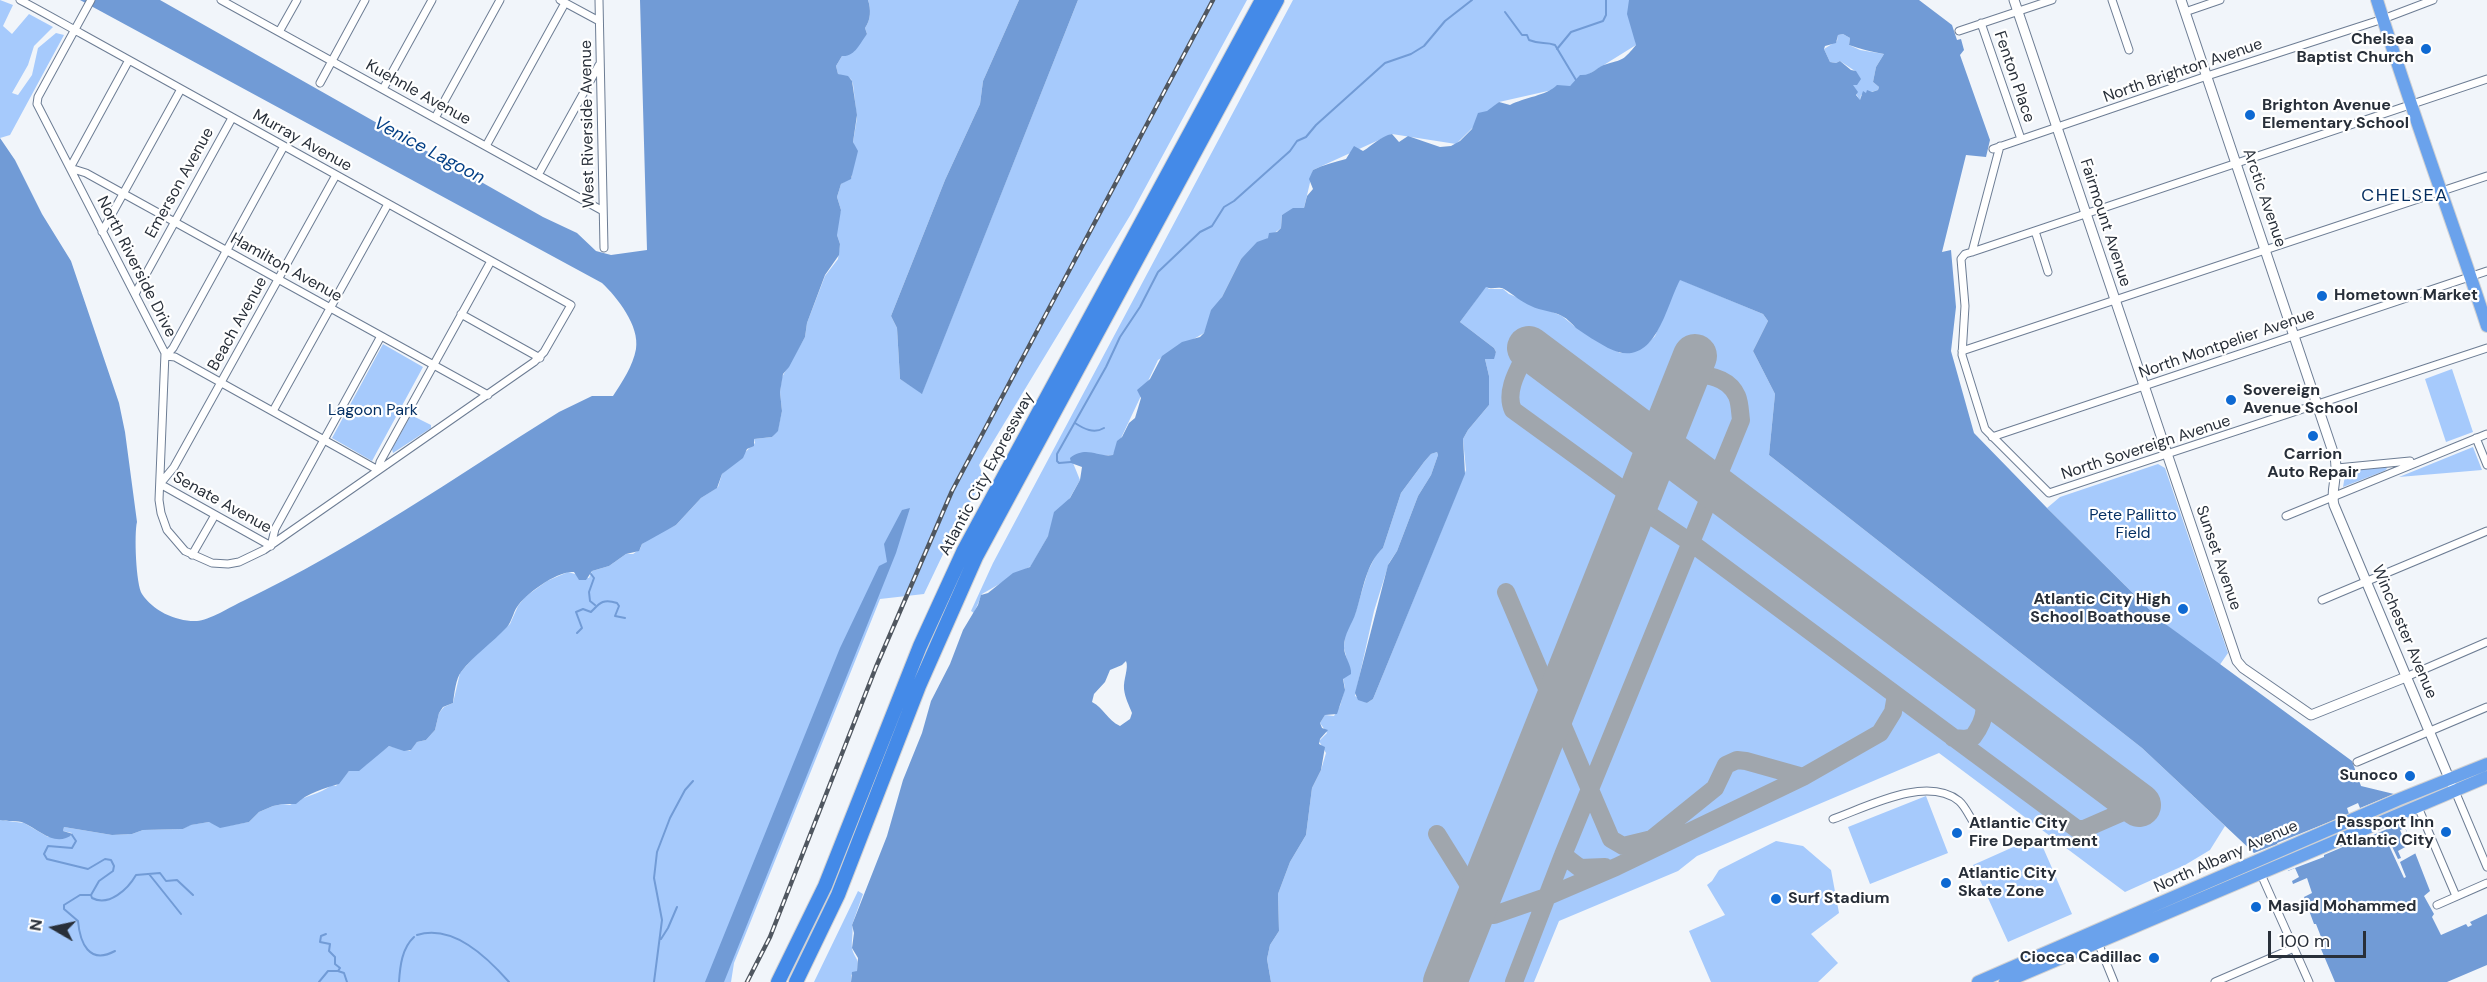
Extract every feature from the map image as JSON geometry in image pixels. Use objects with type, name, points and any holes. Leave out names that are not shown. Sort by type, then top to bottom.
[{"type":"highway","name":"Atlantic City Expressway","points":[[778,982],[825,886],[906,678],[959,560],[1262,0]]},
{"type":"highway","name":"Atlantic City Expressway","points":[[796,982],[838,895],[919,686],[976,557],[1277,0]]},
{"type":"highway","points":[[2377,0],[2487,326]]},
{"type":"highway","name":"North Albany Avenue","points":[[2005,982],[2252,862],[2487,764]]},
{"type":"highway","name":"North Albany Avenue","points":[[1978,982],[2285,864],[2487,777]]},
{"type":"street","name":"Murray Avenue","points":[[20,0],[571,305],[540,358]]},
{"type":"street","points":[[279,32],[297,0]]},
{"type":"street","points":[[320,82],[365,0]]},
{"type":"street","points":[[383,89],[432,0]]},
{"type":"street","points":[[435,118],[500,0]]},
{"type":"street","name":"West Riverside Avenue","points":[[599,0],[604,248]]},
{"type":"street","name":"Fairmount Avenue","points":[[2014,0],[2168,455]]},
{"type":"street","points":[[1959,31],[2052,0]]},
{"type":"street","points":[[2112,0],[2129,50]]},
{"type":"street","name":"Arctic Avenue","points":[[2181,0],[2317,405]]},
{"type":"street","points":[[2185,12],[2220,0]]},
{"type":"street","name":"North Brighton Avenue","points":[[1972,252],[1996,148],[2383,19],[2433,0]]},
{"type":"street","name":"Kuehnle Avenue","points":[[226,1],[603,211]]},
{"type":"street","points":[[486,146],[563,1],[600,21]]},
{"type":"street","points":[[75,30],[90,2]]},
{"type":"street","name":"Fenton Place","points":[[1981,24],[2021,139]]},
{"type":"street","name":"North Riverside Drive","points":[[75,30],[38,97],[38,105],[166,356],[160,507],[165,525],[177,543],[192,555]]},
{"type":"street","points":[[69,168],[129,60]]},
{"type":"street","points":[[538,175],[600,62]]},
{"type":"street","points":[[1992,437],[1985,429],[1962,351],[1965,306],[1961,259],[1965,254],[2487,79]]},
{"type":"street","points":[[102,232],[181,89]]},
{"type":"street","name":"Emerson Avenue","points":[[135,294],[232,118]]},
{"type":"street","points":[[166,356],[173,348],[284,146]]},
{"type":"street","name":"Hamilton Avenue","points":[[69,168],[83,171],[488,395]]},
{"type":"street","name":"Beach Avenue","points":[[160,484],[174,467],[336,175]]},
{"type":"street","points":[[1962,351],[2487,176]]},
{"type":"street","points":[[273,411],[388,204]]},
{"type":"street","points":[[2035,231],[2048,272]]},
{"type":"street","points":[[378,470],[380,462],[490,261]]},
{"type":"street","name":"North Montpelier Avenue","points":[[1992,437],[2487,271]]},
{"type":"street","points":[[215,515],[192,555],[212,563],[228,564],[246,560],[271,546],[540,358],[461,314]]},
{"type":"street","points":[[271,546],[272,535],[381,336]]},
{"type":"street","name":"North Sovereign Avenue","points":[[1992,437],[2047,492],[2053,494],[2487,348]]},
{"type":"street","points":[[166,356],[175,357],[378,470]]},
{"type":"street","name":"Winchester Avenue","points":[[2317,405],[2337,468],[2332,496],[2334,505],[2487,867]]},
{"type":"street","points":[[2286,516],[2487,434]]},
{"type":"street","points":[[2476,438],[2487,465]]},
{"type":"street","name":"Sunset Avenue","points":[[2168,455],[2236,659],[2243,668],[2311,716],[2406,677]]},
{"type":"street","points":[[2337,468],[2418,461]]},
{"type":"street","name":"Senate Avenue","points":[[160,484],[271,546]]},
{"type":"street","points":[[2322,600],[2487,531]]},
{"type":"street","points":[[2406,677],[2487,642]]},
{"type":"street","points":[[2356,762],[2487,707]]},
{"type":"street","points":[[1833,819],[1913,791],[1936,790],[1960,801],[1972,820]]},
{"type":"street","points":[[2418,807],[2456,896]]},
{"type":"street","points":[[2252,862],[2261,873],[2309,982]]},
{"type":"street","points":[[2437,905],[2487,883]]},
{"type":"street","points":[[2096,937],[2114,982]]},
{"type":"street","points":[[2215,982],[2294,948]]},
{"type":"green space","points":[[0,0],[13,5],[3,26],[12,34],[29,14],[53,27],[34,46],[28,65],[12,93],[18,95],[32,75],[38,48],[56,33],[64,35],[10,135],[0,138]]},
{"type":"green space","points":[[868,0],[1019,0],[983,81],[980,104],[945,180],[891,316],[897,328],[900,379],[922,393],[1078,0],[1247,0],[1131,214],[979,465],[984,478],[955,529],[924,594],[880,599],[734,963],[731,982],[0,982],[0,820],[24,823],[48,837],[71,836],[72,833],[63,831],[64,827],[112,835],[132,834],[143,830],[183,829],[190,825],[209,822],[227,826],[249,822],[259,812],[273,806],[290,805],[332,785],[336,786],[349,771],[366,765],[389,746],[410,751],[417,742],[426,740],[435,730],[439,713],[444,707],[453,703],[460,673],[480,650],[510,624],[525,597],[547,581],[568,572],[589,578],[592,571],[609,566],[626,554],[633,554],[655,535],[676,525],[701,498],[718,487],[722,474],[755,443],[754,439],[772,437],[778,429],[782,411],[780,392],[782,377],[805,337],[807,323],[825,276],[838,259],[840,244],[837,222],[841,210],[837,197],[841,184],[852,177],[852,166],[857,153],[853,142],[857,118],[851,79],[838,74],[836,66],[842,56],[867,34],[865,28],[870,14]]},
{"type":"green space","points":[[1293,0],[1631,0],[1636,45],[1570,86],[1499,102],[1456,144],[1392,134],[1313,170],[1304,208],[1282,215],[1281,228],[1241,259],[1204,333],[1158,360],[1113,455],[1071,458],[1080,480],[1031,566],[982,594],[974,613],[971,611],[993,563]]},
{"type":"green space","points":[[1843,34],[1850,38],[1849,45],[1860,50],[1884,54],[1876,67],[1873,82],[1879,87],[1878,90],[1861,95],[1860,101],[1851,84],[1855,71],[1840,61],[1830,62],[1824,49],[1837,41],[1838,35]]},
{"type":"green space","points":[[1679,279],[1763,314],[1768,321],[1753,351],[1775,394],[1769,455],[2142,748],[2225,826],[2210,850],[2185,865],[2125,892],[1939,753],[1697,856],[1678,871],[1559,921],[1534,982],[1271,982],[1267,959],[1270,945],[1279,931],[1278,894],[1290,862],[1306,835],[1312,788],[1326,753],[1319,741],[1327,733],[1320,723],[1325,715],[1334,716],[1340,706],[1345,688],[1343,678],[1348,664],[1344,648],[1345,633],[1355,614],[1368,571],[1377,553],[1383,548],[1401,493],[1431,454],[1437,452],[1431,475],[1418,496],[1397,551],[1389,563],[1374,611],[1355,696],[1367,703],[1373,699],[1466,470],[1463,439],[1489,405],[1489,376],[1485,359],[1493,359],[1496,352],[1460,322],[1486,286],[1489,289],[1503,289],[1509,294],[1562,316],[1574,326],[1620,353],[1645,346],[1655,336]]},
{"type":"green space","name":"Lagoon Park","points":[[383,344],[423,367],[372,461],[332,438]]},
{"type":"green space","points":[[2452,369],[2473,432],[2446,442],[2425,379]]},
{"type":"green space","points":[[411,415],[431,425],[431,428],[393,453],[392,449]]},
{"type":"green space","points":[[2473,447],[2482,470],[2399,477]]},
{"type":"green space","name":"Pete Pallitto Field","points":[[2158,464],[2165,468],[2228,653],[2219,666],[2160,620],[2047,508],[2060,497]]},
{"type":"green space","points":[[2386,467],[2384,471],[2343,487],[2346,470]]},
{"type":"green space","points":[[1926,796],[1948,853],[1870,884],[1848,827]]},
{"type":"green space","points":[[2038,836],[2072,914],[2008,942],[1973,865]]},
{"type":"green space","name":"Surf Stadium","points":[[1776,841],[1803,846],[1831,870],[1839,913],[1811,934],[1838,963],[1818,982],[1711,982],[1689,931],[1725,915],[1707,885],[1719,870]]},
{"type":"green space","points":[[858,891],[863,894],[852,925],[852,949],[858,962],[857,971],[851,975],[851,982],[814,982]]},
{"type":"shaded area","points":[[80,0],[160,0],[543,217],[577,233],[596,251],[611,255],[647,250],[640,0],[868,0],[870,7],[865,28],[867,34],[854,52],[842,56],[836,66],[838,74],[848,76],[852,81],[857,115],[853,142],[858,151],[851,179],[841,184],[837,197],[841,210],[837,235],[840,244],[839,255],[825,275],[807,323],[805,337],[783,374],[780,392],[782,411],[778,431],[772,437],[754,439],[754,446],[747,449],[743,458],[722,474],[717,488],[701,498],[676,525],[642,544],[639,551],[626,554],[609,566],[592,571],[586,580],[579,580],[574,572],[559,575],[542,584],[527,596],[517,607],[507,627],[461,672],[453,703],[443,707],[439,713],[435,730],[426,740],[417,742],[411,750],[404,751],[389,746],[359,771],[349,771],[339,784],[311,794],[296,804],[273,806],[259,812],[249,822],[220,828],[209,822],[183,829],[143,830],[132,834],[112,835],[64,827],[63,831],[73,834],[66,838],[54,839],[22,822],[0,820],[0,138],[15,160],[42,214],[71,261],[119,403],[137,522],[136,559],[140,589],[152,606],[182,620],[207,619],[284,580],[364,535],[559,412],[592,396],[613,396],[632,362],[636,340],[626,313],[602,283]]},
{"type":"shaded area","points":[[1019,0],[1078,0],[922,394],[900,379],[897,328],[891,316],[945,180],[980,104],[983,81]]},
{"type":"shaded area","points":[[1629,0],[1919,0],[1952,25],[1957,40],[1961,39],[1964,50],[1960,55],[1990,140],[1986,157],[1966,155],[1942,252],[1951,250],[1956,307],[1951,351],[1974,433],[2160,620],[2352,761],[2361,786],[2394,794],[2406,821],[2405,827],[2430,891],[2424,896],[2434,914],[2432,917],[2441,935],[2466,924],[2468,927],[2472,925],[2470,922],[2487,914],[2487,965],[2447,982],[2335,982],[2321,949],[2325,947],[2304,897],[2312,893],[2307,878],[2293,884],[2292,881],[2299,877],[2295,868],[2288,871],[2277,844],[2254,853],[2142,748],[1769,455],[1775,394],[1753,351],[1768,321],[1763,314],[1680,280],[1656,334],[1637,351],[1624,353],[1608,348],[1576,328],[1564,317],[1527,304],[1502,288],[1486,287],[1460,322],[1496,352],[1494,359],[1485,359],[1489,376],[1489,405],[1463,439],[1465,474],[1373,699],[1367,703],[1358,700],[1355,693],[1388,565],[1397,551],[1418,496],[1431,475],[1437,452],[1431,454],[1401,493],[1383,548],[1369,569],[1344,642],[1344,651],[1351,674],[1343,679],[1345,690],[1337,714],[1325,715],[1320,723],[1322,728],[1328,730],[1320,739],[1319,744],[1325,747],[1321,770],[1312,788],[1306,835],[1290,862],[1278,894],[1279,931],[1270,945],[1267,959],[1271,982],[851,982],[852,972],[857,971],[858,958],[852,948],[854,933],[852,925],[887,836],[903,780],[922,733],[931,701],[981,595],[988,593],[1013,573],[1030,567],[1048,536],[1054,512],[1070,498],[1080,480],[1082,467],[1071,463],[1070,458],[1082,452],[1113,455],[1117,441],[1135,418],[1141,398],[1137,390],[1150,379],[1162,356],[1182,342],[1200,337],[1204,333],[1211,310],[1222,297],[1241,259],[1257,242],[1268,238],[1269,233],[1277,232],[1281,228],[1282,215],[1293,208],[1304,208],[1307,196],[1313,189],[1309,179],[1313,170],[1346,159],[1354,146],[1363,151],[1392,134],[1399,142],[1408,136],[1440,147],[1451,146],[1472,129],[1478,113],[1487,111],[1499,102],[1510,105],[1547,92],[1557,85],[1570,86],[1580,75],[1588,74],[1624,58],[1636,45],[1627,14]],"holes":[[[1843,34],[1850,38],[1849,45],[1884,54],[1876,67],[1873,82],[1879,87],[1878,90],[1872,92],[1867,90],[1866,93],[1863,91],[1860,100],[1853,85],[1857,85],[1861,79],[1856,71],[1851,70],[1840,61],[1830,62],[1824,49],[1825,46],[1836,43],[1838,35]],[[1126,661],[1124,689],[1132,713],[1130,719],[1120,726],[1092,702],[1094,694],[1105,682],[1110,670]]]},
{"type":"shaded area","points":[[910,508],[896,553],[724,982],[705,982],[840,648],[879,566],[887,562],[884,544],[902,510]]},
{"type":"pier","points":[[2394,794],[2406,821],[2371,836],[2372,838],[2366,841],[2364,838],[2287,871],[2277,843],[2349,814],[2347,808],[2358,803],[2360,808]]},
{"type":"pier","points":[[2405,828],[2416,853],[2400,862],[2406,877],[2404,878],[2386,839],[2388,838],[2398,859],[2401,858],[2398,851],[2407,846],[2400,830]]},
{"type":"waterway","points":[[1071,462],[1059,463],[1057,454],[1158,272],[1200,232],[1212,226],[1224,207],[1234,201],[1290,151],[1297,141],[1306,137],[1316,125],[1385,63],[1411,54],[1424,46],[1445,21],[1472,0]]},
{"type":"waterway","points":[[1557,49],[1571,32],[1603,21],[1606,15],[1606,0]]},
{"type":"waterway","points":[[1505,12],[1522,35],[1527,35],[1529,40],[1555,45],[1576,80]]},
{"type":"waterway","points":[[1075,423],[1093,431],[1104,428]]},
{"type":"waterway","points":[[591,574],[594,578],[589,592],[590,601],[595,605]]},
{"type":"waterway","points":[[577,633],[582,628],[576,612],[583,609],[591,612],[604,602],[617,603],[619,606],[615,616],[625,618]]},
{"type":"waterway","points":[[654,982],[662,920],[654,878],[657,852],[670,818],[685,790],[693,781]]},
{"type":"waterway","points":[[72,835],[76,841],[72,848],[48,846],[44,854],[47,859],[88,869],[105,859],[111,860],[114,866],[113,871],[99,881],[91,895]]},
{"type":"waterway","points":[[115,951],[99,955],[88,950],[81,937],[78,921],[64,909],[64,905],[80,895],[91,895],[92,898],[105,900],[123,891],[136,875],[160,873],[166,881],[177,880],[193,895]]},
{"type":"waterway","points":[[149,874],[181,914]]},
{"type":"waterway","points":[[661,939],[677,907]]},
{"type":"waterway","points":[[417,935],[430,933],[456,938],[480,953],[509,982]]},
{"type":"waterway","points":[[326,934],[321,936],[320,942],[330,944],[329,951],[335,957],[335,964],[340,968],[338,971],[344,973],[347,982]]},
{"type":"waterway","points":[[399,982],[404,952],[414,937]]},
{"type":"waterway","points":[[319,982],[328,971],[338,971]]},
{"type":"taxiway","points":[[1437,834],[1470,887],[1475,907],[1485,915],[1494,915],[1546,897],[1616,867],[1803,777],[1880,733],[1893,712],[1896,695],[1690,542],[1641,509],[1637,500],[1513,410],[1510,395],[1512,387],[1529,348]]},
{"type":"taxiway","points":[[1514,982],[1563,855],[1741,420],[1737,396],[1728,384],[1709,376],[1687,375]]},
{"type":"taxiway","points":[[1506,592],[1611,839],[1623,846],[1652,839]]},
{"type":"taxiway","points":[[1953,738],[1973,737],[1981,723],[1984,710],[1983,696],[1975,682]]},
{"type":"taxiway","points":[[1896,695],[2077,829],[2084,829],[2139,805]]},
{"type":"taxiway","points":[[1648,842],[1715,788],[1726,765],[1737,760],[1803,777]]},
{"type":"taxiway","points":[[1563,855],[1580,868],[1605,867]]},
{"type":"runway","points":[[1529,348],[2139,805]]},
{"type":"runway","points":[[1445,982],[1695,356]]},
{"type":"railway","points":[[747,982],[770,937],[876,667],[952,491],[1213,0]]},
{"type":"place","name":"Chelsea Baptist Church","points":[[2426,49]]},
{"type":"place","name":"Brighton Avenue Elementary School","points":[[2250,115]]},
{"type":"place","name":"Hometown Market","points":[[2322,296]]},
{"type":"place","name":"Sovereign Avenue School","points":[[2231,400]]},
{"type":"place","name":"Carrion Auto Repair","points":[[2313,436]]},
{"type":"place","name":"Atlantic City High School Boathouse","points":[[2183,609]]},
{"type":"place","name":"Sunoco","points":[[2410,776]]},
{"type":"place","name":"Passport Inn Atlantic City","points":[[2446,832]]},
{"type":"place","name":"Atlantic City Fire Department","points":[[1957,833]]},
{"type":"place","name":"Atlantic City Skate Zone","points":[[1946,883]]},
{"type":"place","name":"Surf Stadium","points":[[1776,899]]},
{"type":"place","name":"Masjid Mohammed","points":[[2256,907]]},
{"type":"place","name":"Ciocca Cadillac","points":[[2154,958]]},
{"type":"district","name":"CHELSEA","points":[[2405,196]]},
{"type":"water label","name":"Venice Lagoon","points":[[429,151]]}]
